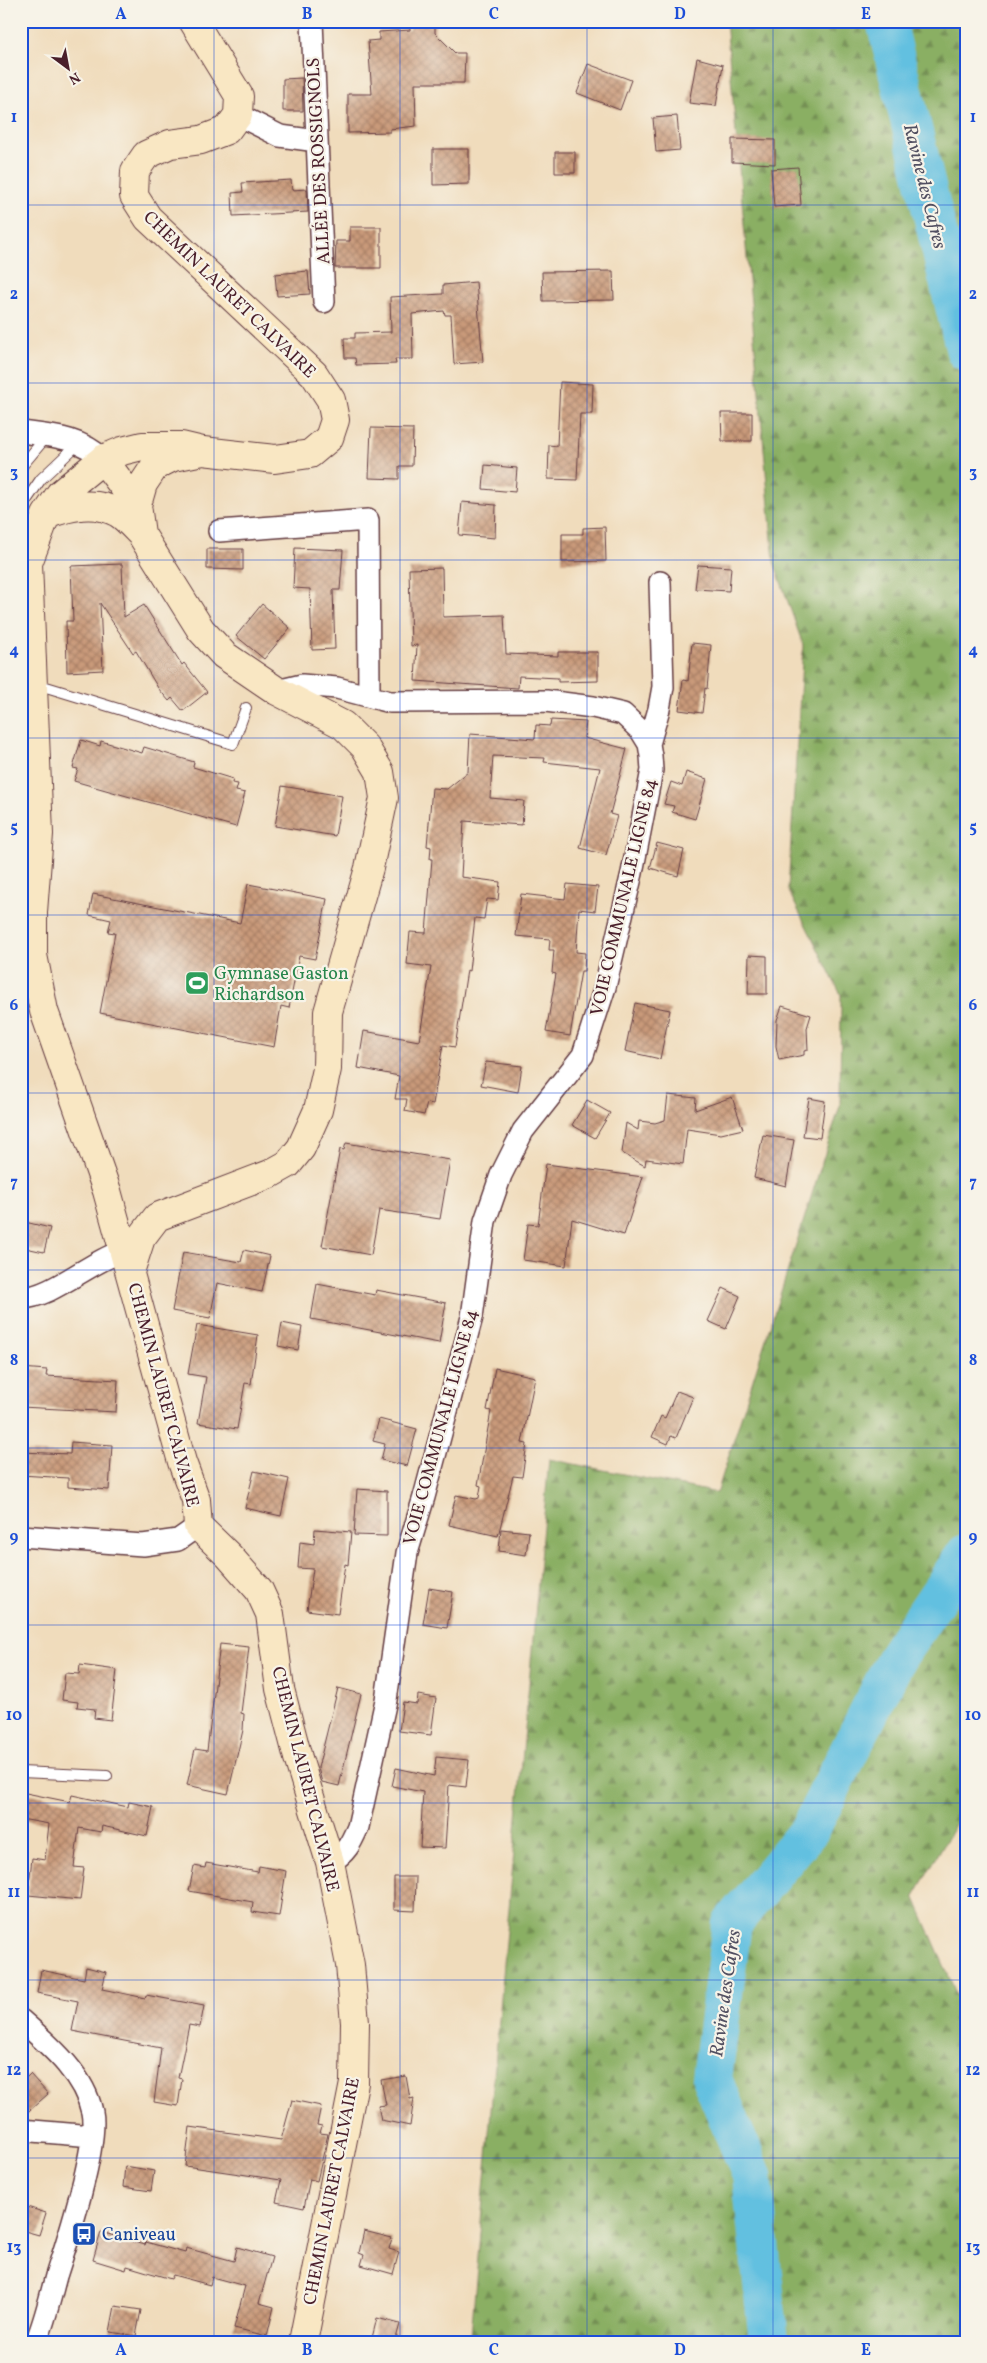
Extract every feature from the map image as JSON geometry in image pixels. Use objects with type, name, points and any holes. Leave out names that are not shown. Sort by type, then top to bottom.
[{"type":"main road","points":[[193,21],[239,96],[238,115]]},
{"type":"main road","name":"CHEMIN LAURET CALVAIRE","points":[[238,115],[227,130],[201,140],[170,144],[146,154],[135,171],[134,196],[148,218],[314,374],[331,400],[335,420],[329,438],[310,454],[275,460],[203,451],[173,457],[155,466],[143,484],[137,505],[141,534],[202,630],[224,655],[277,691],[343,725],[349,730],[365,747],[380,772],[384,798],[369,868],[328,1012],[327,1069],[318,1110],[306,1127],[301,1148],[288,1164],[270,1174],[157,1217],[141,1238],[127,1262],[182,1462],[196,1500],[198,1526],[229,1556],[259,1590],[270,1614],[280,1689],[298,1758],[330,1862],[350,1965],[356,2023],[354,2083],[303,2342]]},
{"type":"main road","points":[[127,1262],[107,1191],[44,1012],[33,956],[33,912],[39,834],[29,750],[34,687],[27,653],[28,563],[34,512],[104,459],[122,451],[142,446],[182,446],[203,451]]},
{"type":"main road","points":[[104,459],[137,505]]},
{"type":"main road","points":[[34,512],[92,504],[118,513],[141,534]]},
{"type":"main road","points":[[107,1191],[120,1206],[133,1214],[157,1217]]},
{"type":"street","name":"ALLÉE DES ROSSIGNOLS","points":[[312,21],[324,302]]},
{"type":"street","points":[[238,115],[280,136],[317,141]]},
{"type":"street","points":[[21,432],[79,443],[91,447],[104,459]]},
{"type":"street","points":[[219,531],[368,520],[368,696]]},
{"type":"street","name":"VOIE COMMUNALE LIGNE 84","points":[[330,1862],[341,1856],[350,1846],[358,1827],[386,1700],[406,1553],[424,1497],[472,1317],[485,1221],[500,1175],[523,1131],[583,1055],[605,987],[644,819],[652,770],[649,744],[663,687],[660,582]]},
{"type":"street","points":[[277,691],[302,685],[337,688],[390,702],[546,701],[593,707],[623,714],[641,731],[649,744]]},
{"type":"street","points":[[21,1298],[29,1298],[62,1283],[109,1255],[127,1262]]},
{"type":"street","points":[[21,1536],[143,1545],[178,1540],[198,1526]]},
{"type":"street","points":[[21,2020],[54,2049],[83,2088],[93,2113],[92,2136],[71,2226],[36,2342]]},
{"type":"street","points":[[21,2130],[92,2136]]},
{"type":"lane","points":[[21,467],[47,436]]},
{"type":"lane","points":[[34,512],[42,479],[79,443]]},
{"type":"lane","points":[[34,687],[43,686],[233,744],[246,708]]},
{"type":"lane","points":[[21,1772],[107,1776]]},
{"type":"green space","points":[[726,21],[966,21],[966,1806],[914,1896],[966,2016],[966,2342],[467,2342],[471,2335],[549,1459],[717,1493],[840,1106],[841,995],[788,890],[803,645],[774,562]]},
{"type":"building","points":[[410,24],[435,24],[435,33],[455,53],[465,53],[464,83],[415,83],[416,126],[390,129],[390,132],[348,133],[348,94],[372,94],[368,41],[379,40],[379,32],[410,30]]},
{"type":"building","points":[[697,58],[723,65],[716,106],[689,103]]},
{"type":"building","points":[[588,64],[631,80],[620,110],[577,93]]},
{"type":"building","points":[[302,78],[303,111],[283,111],[283,79]]},
{"type":"building","points":[[677,116],[680,150],[656,152],[653,118]]},
{"type":"building","points":[[732,139],[775,140],[775,164],[732,162]]},
{"type":"building","points":[[433,149],[469,149],[469,184],[433,185]]},
{"type":"building","points":[[555,152],[575,152],[575,173],[555,173]]},
{"type":"building","points":[[798,167],[801,205],[774,207],[771,169]]},
{"type":"building","points":[[291,180],[292,190],[307,189],[308,212],[233,216],[232,193],[243,192],[242,183]]},
{"type":"building","points":[[350,227],[381,227],[381,268],[335,268],[336,241],[350,241]]},
{"type":"building","points":[[308,271],[310,294],[277,296],[275,274]]},
{"type":"building","points":[[613,271],[614,300],[543,301],[542,272]]},
{"type":"building","points":[[476,282],[483,362],[454,364],[451,315],[445,315],[444,311],[412,314],[413,359],[395,359],[396,364],[356,365],[355,358],[345,358],[344,338],[355,338],[355,333],[391,332],[390,297],[443,294],[443,285]]},
{"type":"building","points":[[560,382],[593,384],[592,414],[580,414],[577,480],[548,479],[549,445],[557,446]]},
{"type":"building","points":[[721,413],[752,413],[752,441],[722,441]]},
{"type":"building","points":[[371,428],[413,429],[412,466],[399,466],[399,479],[369,478]]},
{"type":"building","points":[[485,465],[517,468],[515,492],[483,489]]},
{"type":"building","points":[[462,502],[496,505],[495,538],[459,535]]},
{"type":"building","points":[[605,527],[606,561],[562,562],[562,534],[583,534],[583,528]]},
{"type":"building","points":[[295,548],[343,550],[340,590],[333,590],[335,649],[312,650],[310,589],[293,588]]},
{"type":"building","points":[[207,549],[243,549],[243,570],[207,569]]},
{"type":"building","points":[[122,564],[124,617],[144,605],[182,665],[184,663],[207,692],[183,711],[172,698],[169,701],[158,688],[136,651],[133,653],[100,603],[103,670],[67,672],[66,621],[73,621],[71,566]]},
{"type":"building","points":[[698,565],[731,567],[729,591],[695,589]]},
{"type":"building","points":[[442,568],[443,617],[504,615],[506,654],[558,656],[558,652],[598,652],[598,681],[558,682],[558,678],[519,676],[518,688],[415,681],[417,645],[411,646],[409,569]]},
{"type":"building","points":[[262,604],[290,628],[264,659],[236,636]]},
{"type":"building","points":[[692,643],[711,645],[707,689],[705,688],[702,713],[679,710],[683,680],[688,681]]},
{"type":"building","points":[[551,720],[586,722],[584,738],[627,749],[610,814],[617,816],[606,855],[580,848],[600,768],[544,762],[545,758],[493,756],[490,798],[524,801],[522,825],[464,821],[461,877],[500,882],[498,900],[487,899],[484,919],[475,918],[469,971],[467,970],[455,1047],[443,1045],[433,1104],[427,1103],[424,1115],[405,1111],[407,1099],[395,1099],[399,1076],[358,1068],[364,1031],[419,1041],[431,967],[407,964],[410,932],[426,933],[432,859],[430,859],[431,847],[427,846],[432,788],[447,789],[468,772],[470,734],[535,739],[536,725],[550,726]]},
{"type":"building","points":[[81,740],[100,746],[101,741],[142,753],[144,747],[194,762],[193,767],[233,779],[232,783],[238,784],[236,791],[245,793],[236,827],[74,781],[78,769],[73,768]]},
{"type":"building","points":[[686,772],[707,779],[695,819],[672,812],[674,806],[664,804],[671,782],[682,786]]},
{"type":"building","points":[[282,786],[342,796],[335,836],[275,826]]},
{"type":"building","points":[[657,843],[684,850],[678,876],[650,868]]},
{"type":"building","points":[[248,884],[327,899],[315,959],[299,956],[289,1008],[281,1006],[274,1047],[100,1013],[115,933],[108,932],[111,920],[89,915],[93,894],[240,923]]},
{"type":"building","points":[[567,884],[598,887],[595,911],[579,909],[576,952],[585,953],[584,971],[581,971],[570,1036],[546,1032],[556,974],[552,973],[554,950],[549,950],[550,939],[516,936],[521,894],[565,899]]},
{"type":"building","points":[[749,955],[767,956],[767,994],[748,994]]},
{"type":"building","points":[[635,1003],[670,1010],[660,1059],[625,1051]]},
{"type":"building","points":[[782,1006],[811,1015],[807,1028],[808,1050],[804,1051],[804,1055],[779,1060],[776,1046],[777,1020]]},
{"type":"building","points":[[486,1062],[522,1066],[518,1092],[481,1085]]},
{"type":"building","points":[[668,1095],[696,1098],[695,1110],[732,1097],[743,1129],[721,1134],[687,1129],[683,1164],[646,1159],[645,1166],[622,1153],[626,1123],[638,1130],[639,1121],[655,1123],[665,1120]]},
{"type":"building","points":[[809,1098],[825,1101],[820,1138],[803,1136]]},
{"type":"building","points":[[587,1100],[610,1113],[595,1138],[572,1125]]},
{"type":"building","points":[[763,1135],[794,1140],[786,1186],[754,1178]]},
{"type":"building","points":[[346,1143],[450,1160],[440,1219],[379,1210],[371,1255],[322,1246],[340,1149],[344,1150]]},
{"type":"building","points":[[546,1164],[643,1177],[624,1235],[572,1219],[566,1266],[523,1260],[528,1224],[538,1225]]},
{"type":"building","points":[[21,1221],[50,1228],[44,1252],[21,1247]]},
{"type":"building","points":[[244,1250],[270,1256],[262,1292],[217,1283],[210,1318],[172,1311],[183,1252],[241,1262]]},
{"type":"building","points":[[317,1284],[375,1295],[376,1290],[446,1303],[439,1343],[311,1319]]},
{"type":"building","points":[[723,1288],[740,1296],[726,1329],[708,1321]]},
{"type":"building","points":[[282,1323],[302,1327],[298,1350],[278,1346]]},
{"type":"building","points":[[197,1325],[258,1335],[251,1384],[245,1383],[237,1429],[198,1423],[206,1377],[188,1374]]},
{"type":"building","points":[[21,1368],[47,1370],[46,1376],[118,1380],[116,1412],[21,1407]]},
{"type":"building","points":[[495,1368],[535,1377],[522,1443],[527,1444],[522,1477],[513,1476],[498,1536],[449,1525],[456,1495],[479,1498],[481,1486],[478,1485],[491,1411],[487,1410]]},
{"type":"building","points":[[677,1391],[693,1397],[676,1438],[671,1436],[668,1444],[652,1437],[661,1416],[665,1418]]},
{"type":"building","points":[[379,1419],[417,1429],[407,1466],[381,1460],[385,1444],[373,1441]]},
{"type":"building","points":[[71,1442],[112,1445],[109,1490],[68,1487],[68,1478],[21,1475],[21,1452],[70,1454]]},
{"type":"building","points":[[254,1471],[289,1479],[281,1516],[245,1508]]},
{"type":"building","points":[[357,1489],[387,1491],[387,1536],[354,1535]]},
{"type":"building","points":[[315,1529],[351,1532],[348,1565],[345,1564],[338,1614],[307,1610],[313,1569],[298,1568],[300,1542],[314,1544]]},
{"type":"building","points":[[501,1529],[529,1532],[526,1555],[499,1551]]},
{"type":"building","points":[[429,1588],[453,1592],[447,1628],[423,1624]]},
{"type":"building","points":[[220,1644],[249,1647],[241,1713],[244,1714],[243,1730],[228,1794],[187,1785],[195,1749],[207,1751]]},
{"type":"building","points":[[80,1665],[117,1670],[111,1720],[94,1718],[95,1709],[77,1707],[78,1702],[62,1700],[65,1673],[79,1674]]},
{"type":"building","points":[[338,1688],[361,1694],[339,1786],[322,1782],[318,1768]]},
{"type":"building","points":[[418,1695],[436,1698],[431,1735],[399,1731],[403,1702],[417,1704]]},
{"type":"building","points":[[436,1757],[469,1760],[466,1787],[449,1785],[445,1848],[420,1847],[423,1792],[392,1786],[396,1768],[434,1776]]},
{"type":"building","points":[[21,1792],[70,1802],[72,1795],[128,1807],[129,1802],[153,1807],[147,1836],[102,1826],[101,1832],[79,1828],[74,1867],[84,1868],[80,1900],[28,1895],[32,1858],[45,1860],[49,1824],[21,1819]]},
{"type":"building","points":[[206,1863],[258,1872],[259,1866],[286,1871],[279,1916],[252,1912],[253,1902],[189,1891],[194,1866],[205,1868]]},
{"type":"building","points":[[394,1877],[416,1877],[415,1911],[394,1910]]},
{"type":"building","points":[[86,1967],[106,1972],[102,1989],[145,1998],[146,1995],[204,2006],[200,2027],[189,2025],[178,2078],[182,2079],[178,2106],[154,2102],[161,2048],[72,2031],[78,2001],[37,1993],[41,1970],[84,1979]]},
{"type":"building","points":[[30,2074],[48,2094],[21,2118],[21,2083]]},
{"type":"building","points":[[406,2076],[410,2099],[414,2098],[410,2126],[381,2120],[378,2106],[386,2105],[381,2080]]},
{"type":"building","points":[[292,2100],[321,2106],[317,2125],[322,2126],[320,2133],[328,2134],[317,2181],[310,2179],[304,2208],[276,2202],[281,2180],[185,2166],[190,2127],[281,2140]]},
{"type":"building","points":[[125,2166],[154,2171],[151,2191],[123,2187]]},
{"type":"building","points":[[21,2205],[46,2213],[39,2235],[21,2230]]},
{"type":"building","points":[[364,2231],[392,2238],[389,2249],[399,2252],[393,2274],[361,2265],[364,2255],[359,2253]]},
{"type":"building","points":[[101,2232],[145,2245],[146,2242],[185,2253],[186,2248],[234,2261],[237,2247],[272,2257],[259,2303],[274,2307],[267,2336],[234,2328],[245,2286],[212,2277],[210,2285],[173,2275],[171,2279],[127,2266],[126,2270],[93,2260]]},
{"type":"building","points":[[115,2306],[141,2310],[136,2336],[110,2332]]},
{"type":"building","points":[[377,2318],[400,2324],[395,2342],[371,2342]]},
{"type":"waterway","name":"Ravine des Cafres","points":[[886,21],[966,351]]},
{"type":"waterway","name":"Ravine des Cafres","points":[[769,2342],[752,2175],[712,2079],[732,1923],[810,1829],[897,1657],[966,1554]]},
{"type":"place","name":"Gymnase Gaston Richardson","points":[[197,983]]},
{"type":"place","name":"Caniveau","points":[[84,2234]]}]
